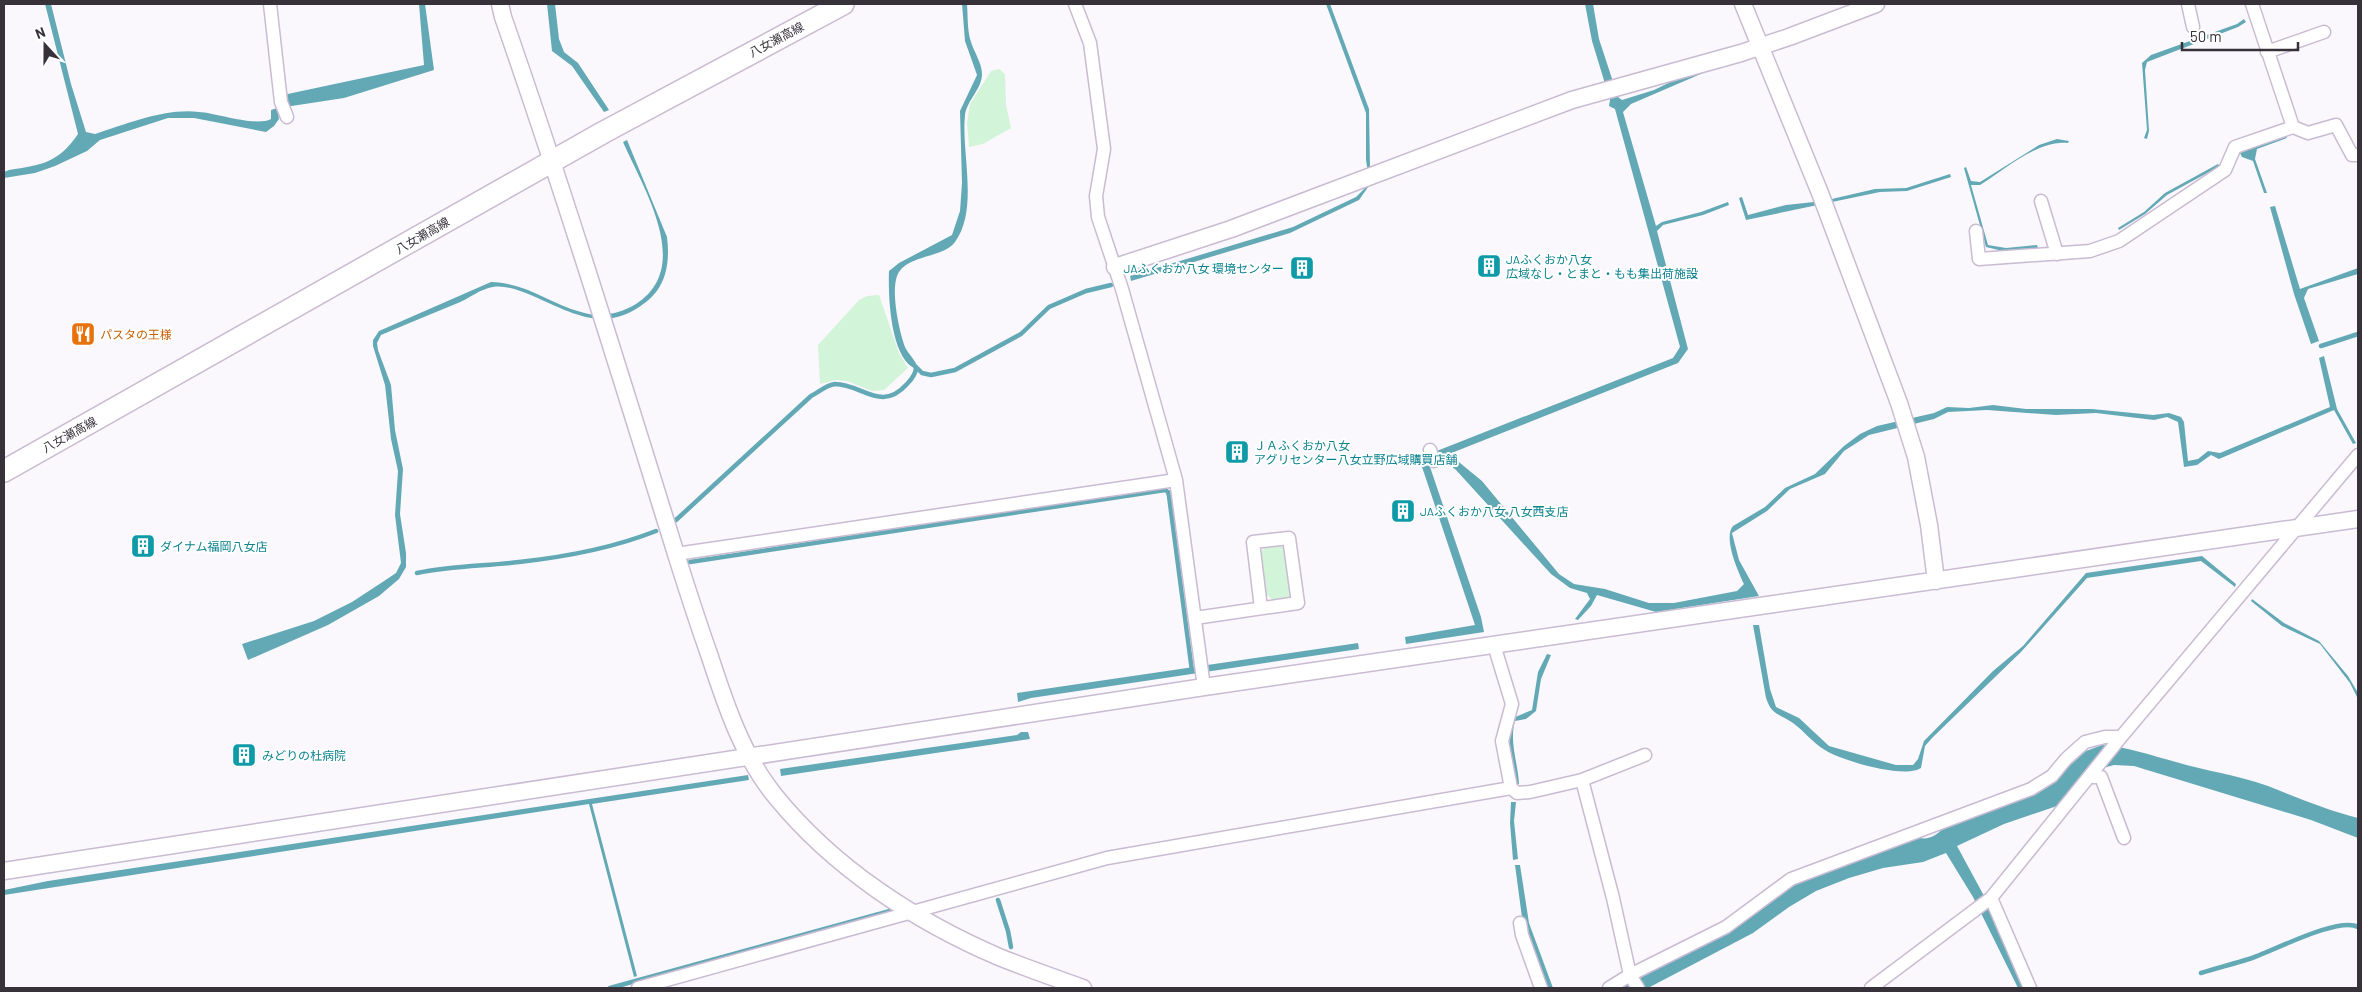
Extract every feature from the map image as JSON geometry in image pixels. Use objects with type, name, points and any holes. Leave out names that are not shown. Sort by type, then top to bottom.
[{"type":"main road","name":"八女瀬高線","points":[[4,471],[553,161],[843,4]]},
{"type":"street","points":[[270,4],[284,112]]},
{"type":"street","points":[[500,4],[553,161],[676,554],[732,723],[750,756],[774,795],[807,831],[850,871],[912,912],[998,956],[1083,988]]},
{"type":"street","points":[[1075,4],[1090,43],[1104,149],[1096,196],[1098,217],[1115,267],[1176,480],[1204,687]]},
{"type":"street","points":[[1743,4],[1820,193],[1902,412],[1929,525],[1936,581]]},
{"type":"street","points":[[1115,267],[1231,229],[1572,100],[1760,47],[1876,4]]},
{"type":"street","points":[[2188,4],[2193,27]]},
{"type":"street","points":[[2252,4],[2293,128]]},
{"type":"street","points":[[2267,52],[2324,32]]},
{"type":"street","points":[[1976,231],[1979,259],[2055,247],[2090,251],[2118,241],[2225,170],[2235,147],[2293,128],[2308,133],[2336,125],[2352,155],[2358,155]]},
{"type":"street","points":[[2041,201],[2055,247]]},
{"type":"street","points":[[1871,988],[1991,898],[2121,737],[2358,455]]},
{"type":"street","points":[[676,554],[1176,480]]},
{"type":"street","points":[[4,871],[1204,687],[2358,519]]},
{"type":"street","points":[[1195,618],[1298,603],[1289,538],[1253,542],[1261,608]]},
{"type":"street","points":[[1494,645],[1512,704],[1502,741],[1511,788],[1517,793],[1530,792],[1582,780],[1645,755]]},
{"type":"street","points":[[1609,988],[1630,975],[1726,927],[1791,879],[2031,789],[2052,776],[2066,758],[2084,742],[2105,737],[2121,737]]},
{"type":"street","points":[[2092,775],[2101,777],[2124,838]]},
{"type":"street","points":[[1582,780],[1630,975],[1638,988]]},
{"type":"street","points":[[638,988],[651,986],[1107,858],[1511,788]]},
{"type":"street","points":[[1991,898],[2030,988]]},
{"type":"street","points":[[1520,922],[1522,935],[1540,988]]},
{"type":"green space","points":[[999,69],[1005,74],[1006,105],[1011,128],[983,144],[969,147],[967,123],[970,104],[991,71]]},
{"type":"green space","points":[[879,295],[899,353],[908,368],[884,390],[872,391],[847,381],[836,380],[820,384],[818,345],[859,300],[867,296]]},
{"type":"green space","points":[[1278,545],[1286,549],[1292,594],[1287,599],[1273,600],[1266,594],[1261,553],[1264,548]]},
{"type":"water","points":[[45,4],[51,4],[71,84],[86,132],[95,134],[146,118],[186,111],[246,121],[264,121],[271,119],[271,110],[277,108],[279,119],[266,132],[194,118],[168,118],[100,140],[87,151],[55,166],[35,173],[4,178],[4,172],[40,164],[56,157],[71,144],[78,134]]},
{"type":"water","points":[[419,4],[425,4],[434,70],[344,98],[285,107],[283,95],[424,65]]},
{"type":"water","points":[[547,4],[555,4],[559,39],[564,52],[578,63],[609,110],[604,112],[572,66],[552,51]]},
{"type":"water","points":[[962,4],[967,4],[968,28],[982,74],[980,85],[968,104],[965,115],[964,130],[968,180],[966,214],[962,229],[955,242],[942,251],[908,264],[897,276],[895,283],[896,312],[900,331],[905,347],[916,364],[917,369],[908,363],[901,354],[896,341],[890,310],[889,271],[899,263],[952,235],[960,211],[962,183],[960,111],[977,75],[965,41]]},
{"type":"water","points":[[1326,4],[1330,4],[1369,109],[1370,168],[1373,180],[1359,200],[1290,233],[1131,281],[1130,276],[1293,227],[1356,197],[1365,188],[1369,179],[1366,160],[1366,113]]},
{"type":"water","points":[[1585,4],[1593,4],[1599,39],[1618,97],[1622,100],[1654,90],[1685,75],[1717,67],[1631,104],[1623,112],[1656,226],[1662,222],[1701,212],[1728,202],[1729,205],[1703,215],[1663,225],[1657,231],[1688,349],[1678,363],[1449,454],[1482,481],[1559,574],[1574,584],[1605,589],[1649,603],[1674,603],[1737,591],[1744,584],[1735,563],[1731,546],[1730,531],[1733,526],[1765,507],[1785,488],[1815,474],[1844,446],[1860,434],[1877,426],[1934,413],[1947,407],[1969,408],[1993,405],[2026,409],[2092,409],[2153,415],[2169,413],[2181,417],[2184,422],[2188,461],[2198,459],[2208,451],[2220,453],[2330,407],[2319,358],[2324,356],[2337,409],[2356,443],[2353,444],[2334,410],[2219,459],[2211,455],[2197,465],[2184,467],[2178,422],[2167,417],[2154,420],[2096,413],[2056,415],[1987,410],[1948,412],[1934,419],[1869,435],[1844,451],[1825,474],[1790,489],[1767,511],[1732,533],[1739,560],[1759,596],[1656,612],[1597,595],[1591,606],[1578,620],[1575,619],[1590,599],[1587,593],[1570,588],[1551,574],[1456,470],[1441,457],[1430,461],[1429,464],[1481,617],[1484,632],[1406,644],[1405,637],[1475,625],[1419,458],[1673,358],[1680,347],[1615,109],[1609,106],[1610,100],[1592,41]]},
{"type":"water","points":[[2244,19],[2246,22],[2238,27],[2147,62],[2145,70],[2149,131],[2147,139],[2144,138],[2147,130],[2142,63],[2151,55],[2237,24]]},
{"type":"water","points":[[2286,136],[2287,138],[2257,149],[2255,159],[2267,193],[2264,193],[2253,161],[2242,157],[2240,153]]},
{"type":"water","points":[[2057,139],[2069,141],[2068,143],[2045,146],[2022,157],[1980,185],[1971,185],[1988,245],[2006,248],[2037,245],[2038,248],[2007,252],[1986,247],[1964,168],[1966,167],[1971,181],[1980,182],[2039,145]]},
{"type":"water","points":[[627,140],[667,237],[668,255],[666,272],[659,288],[646,302],[631,312],[603,319],[576,314],[513,289],[493,287],[381,335],[377,343],[378,350],[391,385],[395,430],[403,469],[400,514],[406,553],[406,567],[399,579],[379,596],[328,625],[248,660],[242,644],[314,621],[352,602],[396,573],[401,563],[395,515],[398,471],[391,439],[385,385],[373,346],[373,340],[379,331],[491,282],[516,286],[569,308],[595,315],[616,313],[630,307],[636,304],[653,288],[661,270],[663,249],[659,226],[642,182],[623,142]]},
{"type":"water","points":[[2218,164],[2220,166],[2167,195],[2145,214],[2119,230],[2118,228],[2144,212],[2165,193]]},
{"type":"water","points":[[1950,174],[1951,177],[1907,191],[1880,192],[1746,220],[1739,198],[1742,197],[1748,215],[1786,205],[1823,201],[1875,189],[1906,188]]},
{"type":"water","points":[[2275,206],[2300,289],[2358,268],[2358,274],[2308,289],[2304,298],[2319,341],[2311,344],[2294,294],[2270,207]]},
{"type":"water","points":[[2202,556],[2236,584],[2235,587],[2201,561],[2087,578],[2021,652],[1932,738],[1925,746],[1921,768],[1913,771],[1873,767],[1833,754],[1816,744],[1793,723],[1776,714],[1766,698],[1753,625],[1759,625],[1770,689],[1776,707],[1799,718],[1829,746],[1896,765],[1913,765],[1918,759],[1924,741],[1993,671],[2023,646],[2086,573]]},
{"type":"water","points":[[2252,599],[2284,623],[2319,641],[2348,676],[2358,693],[2358,699],[2350,683],[2320,644],[2282,626],[2251,601]]},
{"type":"water","points":[[1358,643],[1359,649],[1031,698],[1018,702],[1017,693]]},
{"type":"water","points":[[1547,654],[1551,655],[1541,679],[1536,711],[1526,719],[1515,721],[1513,729],[1513,745],[1519,784],[1515,785],[1510,751],[1511,726],[1513,718],[1532,710],[1538,672]]},
{"type":"water","points":[[1021,732],[1028,732],[1030,739],[781,776],[780,769],[1017,735]]},
{"type":"water","points":[[2102,745],[2130,749],[2245,779],[2324,808],[2358,818],[2358,838],[2311,820],[2134,766],[2114,765],[2103,768],[2057,806],[2004,824],[1957,846],[1983,894],[2025,988],[2018,988],[1973,897],[1946,853],[1923,862],[1883,868],[1849,878],[1816,891],[1789,907],[1753,933],[1648,988],[1619,988],[1794,884],[1918,834],[1920,838],[1934,836],[1944,827],[2056,778],[2086,751]]},
{"type":"water","points":[[748,775],[749,780],[592,804],[637,976],[634,977],[589,804],[4,895],[4,890],[48,881]]},
{"type":"water","points":[[1511,802],[1516,802],[1514,821],[1518,859],[1513,860],[1510,823]]},
{"type":"water","points":[[1515,865],[1520,865],[1529,923],[1553,988],[1546,988],[1523,925]]},
{"type":"waterway","points":[[914,365],[922,373],[931,375],[955,370],[1021,334],[1049,307],[1086,291],[1111,285]]},
{"type":"waterway","points":[[2321,346],[2358,334]]},
{"type":"waterway","points":[[676,520],[811,396],[835,384],[845,385],[871,395],[889,396],[898,392],[909,382],[916,367]]},
{"type":"waterway","points":[[690,562],[1165,490],[1169,496],[1192,671]]},
{"type":"waterway","points":[[417,573],[536,560],[571,554],[606,547],[656,531]]},
{"type":"waterway","points":[[998,900],[1011,947]]},
{"type":"waterway","points":[[610,988],[890,911]]},
{"type":"waterway","points":[[2201,973],[2249,959],[2321,930],[2336,926],[2349,925],[2358,927]]},
{"type":"place","name":"JAふくおか八女 広域なし・とまと・もも集出荷施設","points":[[1489,266]]},
{"type":"place","name":"JAふくおか八女 環境センター","points":[[1302,268]]},
{"type":"place","name":"パスタの王様","points":[[83,334]]},
{"type":"place","name":"ＪＡふくおか八女 アグリセンター八女立野広域購買店舗","points":[[1237,452]]},
{"type":"place","name":"JAふくおか八女 八女西支店","points":[[1403,511]]},
{"type":"place","name":"ダイナム福岡八女店","points":[[143,546]]},
{"type":"place","name":"みどりの杜病院","points":[[244,755]]}]
